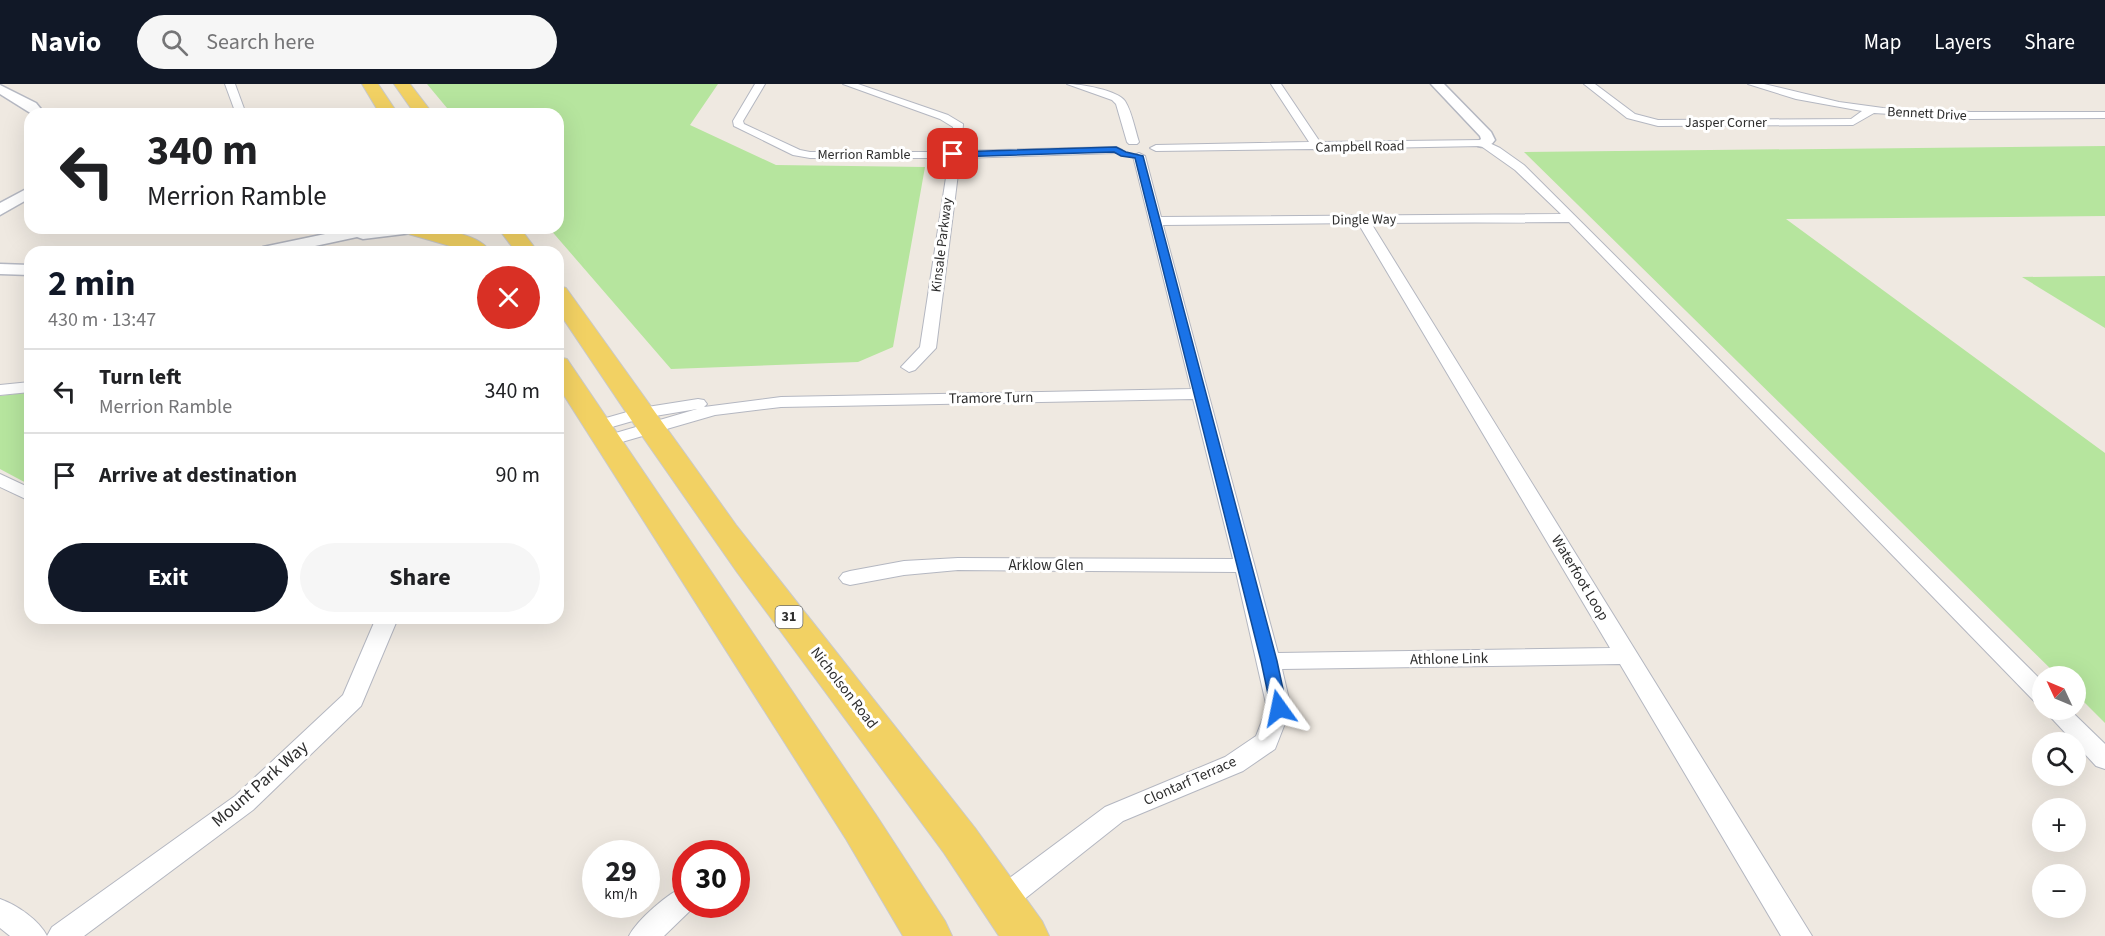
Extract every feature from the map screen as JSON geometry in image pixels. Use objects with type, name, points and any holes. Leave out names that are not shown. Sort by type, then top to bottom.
[{"type":"main road","points":[[370,84],[385,108]]},
{"type":"main road","points":[[402,84],[420,108]]},
{"type":"main road","points":[[434,234],[469,246]]},
{"type":"main road","name":"Nicholson Road","points":[[564,302],[748,565],[915,780],[1002,900],[1025,936]]},
{"type":"main road","points":[[564,374],[861,827],[928,936]]},
{"type":"street","points":[[231,84],[239,108]]},
{"type":"street","name":"Merrion Ramble","points":[[760,84],[738,121],[739,126],[797,153],[822,156],[1116,150]]},
{"type":"street","name":"Kinsale Parkway","points":[[848,84],[954,122],[959,126],[953,154],[928,348],[909,367]]},
{"type":"street","points":[[1072,84],[1116,98],[1121,103],[1133,142]]},
{"type":"street","points":[[1276,84],[1318,148]]},
{"type":"street","points":[[1437,84],[1486,135],[1488,140],[1483,143],[1516,162],[2032,685]]},
{"type":"street","name":"Jasper Corner","points":[[1589,84],[1631,116],[1658,123],[1853,122],[1871,110]]},
{"type":"street","name":"Bennett Drive","points":[[1753,84],[1824,104],[1944,117],[2105,115]]},
{"type":"street","points":[[0,89],[33,108]]},
{"type":"street","points":[[1133,142],[1148,144],[1156,148],[1153,154],[1139,156],[1123,154],[1116,150],[1122,144],[1133,142]]},
{"type":"street","name":"Campbell Road","points":[[1156,148],[1318,148],[1483,143]]},
{"type":"street","name":"Clontarf Terrace","points":[[1002,900],[1114,814],[1234,764],[1266,742],[1279,708],[1269,661],[1139,156]]},
{"type":"street","points":[[0,210],[24,196]]},
{"type":"street","name":"Dingle Way","points":[[1157,221],[1572,218]]},
{"type":"street","name":"Waterfoot Loop","points":[[1362,220],[1797,936]]},
{"type":"street","points":[[293,246],[354,234]]},
{"type":"street","points":[[0,269],[24,270]]},
{"type":"street","points":[[0,390],[24,388]]},
{"type":"street","name":"Tramore Turn","points":[[603,433],[646,420],[781,402],[1200,394]]},
{"type":"street","points":[[0,480],[24,492]]},
{"type":"street","name":"Arklow Glen","points":[[850,578],[904,568],[958,564],[1244,566]]},
{"type":"street","name":"Mount Park Way","points":[[62,936],[244,802],[352,700],[384,624]]},
{"type":"street","name":"Athlone Link","points":[[1269,661],[1628,656]]},
{"type":"street","points":[[2066,720],[2105,759]]},
{"type":"street","points":[[0,911],[32,936]]},
{"type":"street","points":[[644,936],[672,911]]},
{"type":"green space","points":[[427,84],[718,84],[690,125],[776,165],[925,167],[893,347],[858,362],[671,369],[554,234],[564,234],[564,108],[447,108]]},
{"type":"green space","points":[[2105,146],[2105,216],[1786,219],[2105,453],[2105,723],[2086,704],[2086,666],[2048,666],[1524,152]]},
{"type":"green space","points":[[2105,276],[2105,328],[2022,277]]},
{"type":"green space","points":[[24,393],[24,482],[0,469],[0,396]]},
{"type":"route","points":[[953,154],[1116,150],[1128,156],[1139,156],[1269,661],[1279,708]]}]
